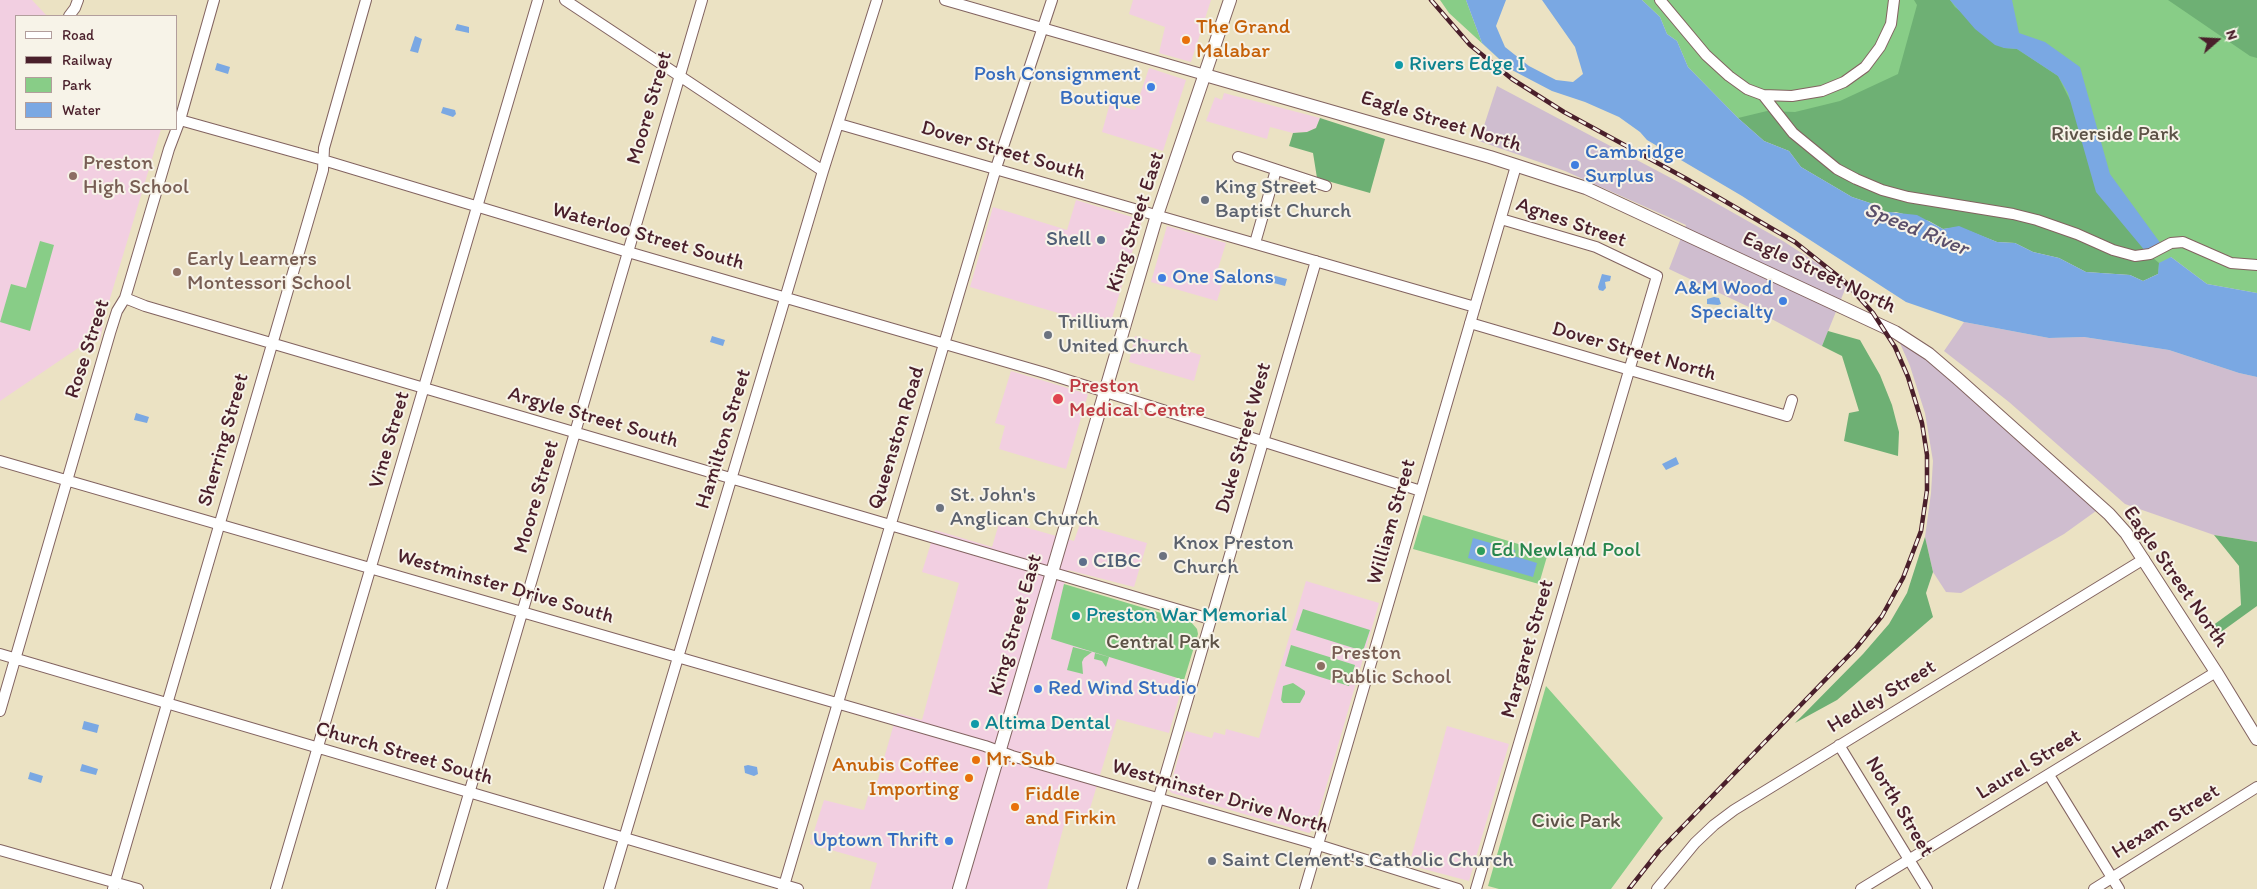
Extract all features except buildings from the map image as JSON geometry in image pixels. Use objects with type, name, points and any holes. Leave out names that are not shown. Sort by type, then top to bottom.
[{"type":"main road","name":"King Street East","points":[[959,889],[1157,215],[1230,0]]},
{"type":"main road","name":"Eagle Street North","points":[[1205,75],[1586,188],[1895,332],[1929,354],[2102,508],[2126,533],[2257,739]]},
{"type":"street","points":[[70,15],[78,0]]},
{"type":"street","name":"Rose Street","points":[[178,125],[214,0]]},
{"type":"street","name":"Sherring Street","points":[[114,886],[323,170],[324,148],[366,0]]},
{"type":"street","name":"Vine Street","points":[[276,889],[538,0]]},
{"type":"street","points":[[564,0],[823,171]]},
{"type":"street","name":"Moore Street","points":[[441,889],[702,0]]},
{"type":"street","name":"Hamilton Street","points":[[609,889],[823,171],[878,0]]},
{"type":"street","points":[[945,0],[1205,75]]},
{"type":"street","name":"Queenston Road","points":[[784,887],[996,168],[1052,0]]},
{"type":"street","points":[[1660,0],[1718,66],[1747,89],[1763,95],[1792,96],[1822,91],[1844,82],[1865,67],[1880,47],[1891,24],[1894,0]]},
{"type":"street","points":[[1763,95],[1793,133],[1837,169],[1882,190],[1908,197],[2013,214],[2037,220],[2059,227],[2113,250],[2135,256],[2150,254],[2171,243],[2183,242],[2231,264],[2257,265]]},
{"type":"street","name":"Waterloo Street South","points":[[180,120],[324,160],[628,252],[945,344],[1263,440],[1421,491]]},
{"type":"street","name":"Dover Street South","points":[[839,124],[1157,215]]},
{"type":"street","name":"Rose Street","points":[[0,711],[114,321],[125,298],[168,149],[176,130]]},
{"type":"street","points":[[1238,157],[1326,186]]},
{"type":"street","name":"William Street","points":[[1305,889],[1516,166]]},
{"type":"street","points":[[1255,243],[1276,170]]},
{"type":"street","points":[[1157,215],[1474,307]]},
{"type":"street","name":"Agnes Street","points":[[1500,219],[1596,247],[1657,276]]},
{"type":"street","name":"Duke Street West","points":[[1132,889],[1316,261]]},
{"type":"street","name":"Margaret Street","points":[[1476,889],[1545,662],[1657,276]]},
{"type":"street","name":"Argyle Street South","points":[[125,298],[145,306],[1210,619]]},
{"type":"street","name":"Dover Street North","points":[[1470,323],[1787,416],[1792,400]]},
{"type":"street","name":"Westminster Drive South","points":[[0,461],[999,751]]},
{"type":"street","name":"Hedley Street","points":[[1657,889],[1695,844],[1714,825],[1839,745],[2144,559]]},
{"type":"street","name":"Church Street South","points":[[0,654],[784,887],[798,889]]},
{"type":"street","name":"Laurel Street","points":[[1861,889],[2216,672]]},
{"type":"street","name":"North Street","points":[[1839,745],[1927,889]]},
{"type":"street","name":"Westminster Drive North","points":[[999,751],[1318,845],[1458,889]]},
{"type":"street","points":[[2049,775],[2119,889]]},
{"type":"street","name":"Hexam Street","points":[[2094,889],[2257,787]]},
{"type":"street","points":[[0,850],[114,886],[138,889]]},
{"type":"shaded area","name":"Preston High School","points":[[0,0],[32,0],[46,15],[15,15],[15,130],[161,130],[105,315],[100,340],[93,338],[0,401]]},
{"type":"shaded area","points":[[1133,0],[1211,0],[1191,62],[1159,53],[1165,27],[1129,14]]},
{"type":"shaded area","points":[[1149,68],[1186,80],[1163,151],[1102,132],[1110,103],[1135,110]]},
{"type":"shaded area","points":[[1497,86],[1686,186],[1783,241],[1820,265],[1846,287],[1822,346],[1753,309],[1669,269],[1686,225],[1565,171],[1479,141]]},
{"type":"shaded area","points":[[1224,93],[1320,118],[1316,128],[1307,132],[1293,133],[1270,127],[1267,139],[1206,121],[1215,97],[1222,100]]},
{"type":"shaded area","points":[[1076,200],[1142,220],[1109,328],[970,287],[993,207],[1067,230]]},
{"type":"shaded area","points":[[1167,226],[1226,243],[1217,272],[1225,275],[1217,301],[1151,282]]},
{"type":"shaded area","points":[[1964,322],[2049,338],[2084,337],[2169,350],[2257,377],[2257,542],[2214,535],[2125,504],[2009,402],[1944,351]]},
{"type":"shaded area","points":[[1135,336],[1201,355],[1194,381],[1129,362]]},
{"type":"shaded area","points":[[1899,341],[1925,358],[2096,511],[2064,534],[1961,593],[1946,592],[1933,572],[1925,537],[1933,461],[1925,413],[1910,366]]},
{"type":"shaded area","points":[[1011,371],[1088,394],[1066,469],[999,449],[1005,426],[995,423]]},
{"type":"shaded area","points":[[1000,520],[1074,541],[1080,524],[1147,543],[1134,587],[1068,570],[1051,638],[1184,680],[1169,733],[1117,719],[1088,815],[1068,810],[1047,889],[870,889],[877,863],[810,844],[824,800],[864,810],[872,782],[877,783],[897,713],[922,720],[959,583],[922,572],[935,530],[992,547]]},
{"type":"shaded area","name":"Preston Public School","points":[[1306,581],[1379,603],[1314,829],[1309,833],[1172,793],[1169,790],[1186,731],[1212,738],[1214,732],[1225,735],[1226,729],[1259,738]]},
{"type":"shaded area","points":[[1447,726],[1509,744],[1469,881],[1409,865]]},
{"type":"green space","points":[[1440,0],[1466,0],[1482,43],[1510,69],[1449,13]]},
{"type":"green space","name":"Riverside Park","points":[[1642,0],[2257,0],[2257,293],[2207,284],[2171,257],[2158,274],[1738,118],[1688,67],[1677,41],[1667,34],[1660,17]]},
{"type":"green space","points":[[1914,0],[1950,0],[1955,7],[2004,48],[2017,49],[2058,76],[2146,252],[2159,263],[2158,274],[2143,281],[2130,275],[2086,272],[2059,258],[2033,252],[2015,243],[1997,242],[1959,227],[1943,229],[1929,221],[1896,212],[1879,211],[1873,204],[1852,197],[1801,167],[1789,151],[1764,141],[1738,118],[1767,111],[1795,112],[1840,101],[1898,74],[1917,5]]},
{"type":"green space","points":[[2168,0],[2257,0],[2257,58],[2250,56]]},
{"type":"green space","points":[[1320,118],[1385,139],[1370,193],[1317,178],[1313,153],[1289,146],[1293,133],[1307,132],[1316,128]]},
{"type":"green space","points":[[40,241],[54,245],[30,331],[0,322],[11,284],[26,288]]},
{"type":"green space","points":[[1828,331],[1860,340],[1880,375],[1892,405],[1899,432],[1898,456],[1844,441],[1849,413],[1859,411],[1842,356],[1822,346]]},
{"type":"green space","name":"Ed Newland Pool","points":[[1423,515],[1548,553],[1539,584],[1413,549]]},
{"type":"green space","points":[[2214,535],[2257,542],[2257,606],[2221,632],[2212,626],[2241,605],[2239,566]]},
{"type":"green space","points":[[1925,537],[1933,572],[1926,593],[1933,617],[1837,700],[1795,723],[1863,654],[1889,624],[1907,593]]},
{"type":"green space","name":"Central Park","points":[[1064,584],[1191,622],[1197,629],[1198,634],[1184,680],[1051,639]]},
{"type":"green space","points":[[1303,609],[1370,630],[1363,651],[1296,630]]},
{"type":"green space","points":[[1291,645],[1355,665],[1349,686],[1285,666]]},
{"type":"green space","points":[[1073,647],[1092,652],[1082,662],[1083,674],[1067,670]]},
{"type":"green space","points":[[1095,653],[1109,657],[1106,667],[1102,661],[1094,659]]},
{"type":"green space","points":[[1293,683],[1305,691],[1305,694],[1300,703],[1283,703],[1281,700],[1283,686]]},
{"type":"green space","name":"Civic Park","points":[[1546,686],[1663,818],[1611,889],[1499,889],[1488,886]]},
{"type":"water","name":"Speed River","points":[[1466,0],[1506,0],[1496,26],[1505,47],[1529,66],[1556,80],[1573,82],[1583,74],[1575,47],[1542,0],[1642,0],[1660,17],[1667,34],[1677,41],[1688,67],[1738,118],[1764,141],[1789,151],[1801,167],[1852,197],[1873,204],[1879,211],[1917,215],[1943,229],[1959,226],[1997,242],[2015,243],[2033,252],[2059,258],[2086,272],[2130,275],[2143,281],[2158,274],[2159,263],[2171,257],[2207,284],[2257,293],[2257,377],[2169,350],[2084,337],[2049,338],[1964,322],[1906,302],[1742,196],[1647,140],[1640,132],[1619,117],[1585,102],[1552,91],[1510,69],[1482,43]]},
{"type":"water","points":[[1950,0],[2012,0],[2019,33],[2045,42],[2080,67],[2110,174],[2161,244],[2146,252],[2096,192],[2068,93],[2058,76],[2017,49],[1995,45],[1975,29]]},
{"type":"water","points":[[457,24],[469,27],[469,33],[455,30]]},
{"type":"water","points":[[415,36],[422,39],[418,53],[410,51]]},
{"type":"water","points":[[217,63],[230,67],[228,74],[215,70]]},
{"type":"water","points":[[443,107],[455,110],[456,114],[453,117],[441,113]]},
{"type":"water","points":[[1602,274],[1611,276],[1610,281],[1605,282],[1606,288],[1603,291],[1599,290],[1598,287]]},
{"type":"water","points":[[1272,275],[1287,279],[1285,286],[1270,282]]},
{"type":"water","points":[[1719,298],[1721,304],[1707,304],[1707,299]]},
{"type":"water","points":[[712,336],[725,340],[723,346],[710,342]]},
{"type":"water","points":[[136,413],[149,417],[147,423],[134,420]]},
{"type":"water","points":[[1676,457],[1679,464],[1666,470],[1662,464]]},
{"type":"water","points":[[1473,538],[1515,550],[1514,556],[1537,563],[1533,577],[1468,558]]},
{"type":"water","points":[[84,721],[99,725],[97,733],[82,729]]},
{"type":"water","points":[[82,764],[98,769],[96,775],[80,771]]},
{"type":"water","points":[[744,766],[757,767],[758,774],[754,776],[745,773]]},
{"type":"water","points":[[30,772],[43,776],[41,783],[28,779]]},
{"type":"railway","points":[[1431,0],[1470,45],[1512,79],[1564,112],[1685,178],[1795,242],[1844,281],[1873,313],[1895,347],[1908,377],[1922,423],[1927,455],[1927,490],[1921,531],[1903,578],[1882,616],[1856,648],[1659,851],[1629,889]]},
{"type":"place","name":"The Grand Malabar","points":[[1186,40]]},
{"type":"place","name":"Rivers Edge I","points":[[1399,65]]},
{"type":"place","name":"Posh Consignment Boutique","points":[[1151,87]]},
{"type":"place","name":"Cambridge Surplus","points":[[1575,165]]},
{"type":"place","name":"Preston High School","points":[[73,176]]},
{"type":"place","name":"King Street Baptist Church","points":[[1205,200]]},
{"type":"place","name":"Shell","points":[[1101,240]]},
{"type":"place","name":"Early Learners Montessori School","points":[[177,272]]},
{"type":"place","name":"One Salons","points":[[1162,278]]},
{"type":"place","name":"A&M Wood Specialty","points":[[1783,301]]},
{"type":"place","name":"Trillium United Church","points":[[1048,335]]},
{"type":"place","name":"Preston Medical Centre","points":[[1058,399]]},
{"type":"place","name":"St. John's Anglican Church","points":[[940,508]]},
{"type":"place","name":"Ed Newland Pool","points":[[1481,551]]},
{"type":"place","name":"Knox Preston Church","points":[[1163,556]]},
{"type":"place","name":"CIBC","points":[[1083,562]]},
{"type":"place","name":"Preston War Memorial","points":[[1076,616]]},
{"type":"place","name":"Preston Public School","points":[[1321,666]]},
{"type":"place","name":"Red Wind Studio","points":[[1038,689]]},
{"type":"place","name":"Altima Dental","points":[[975,724]]},
{"type":"place","name":"Mr. Sub","points":[[976,760]]},
{"type":"place","name":"Anubis Coffee Importing","points":[[969,778]]},
{"type":"place","name":"Fiddle and Firkin","points":[[1015,807]]},
{"type":"place","name":"Uptown Thrift","points":[[949,841]]},
{"type":"place","name":"Saint Clement's Catholic Church","points":[[1212,861]]}]
